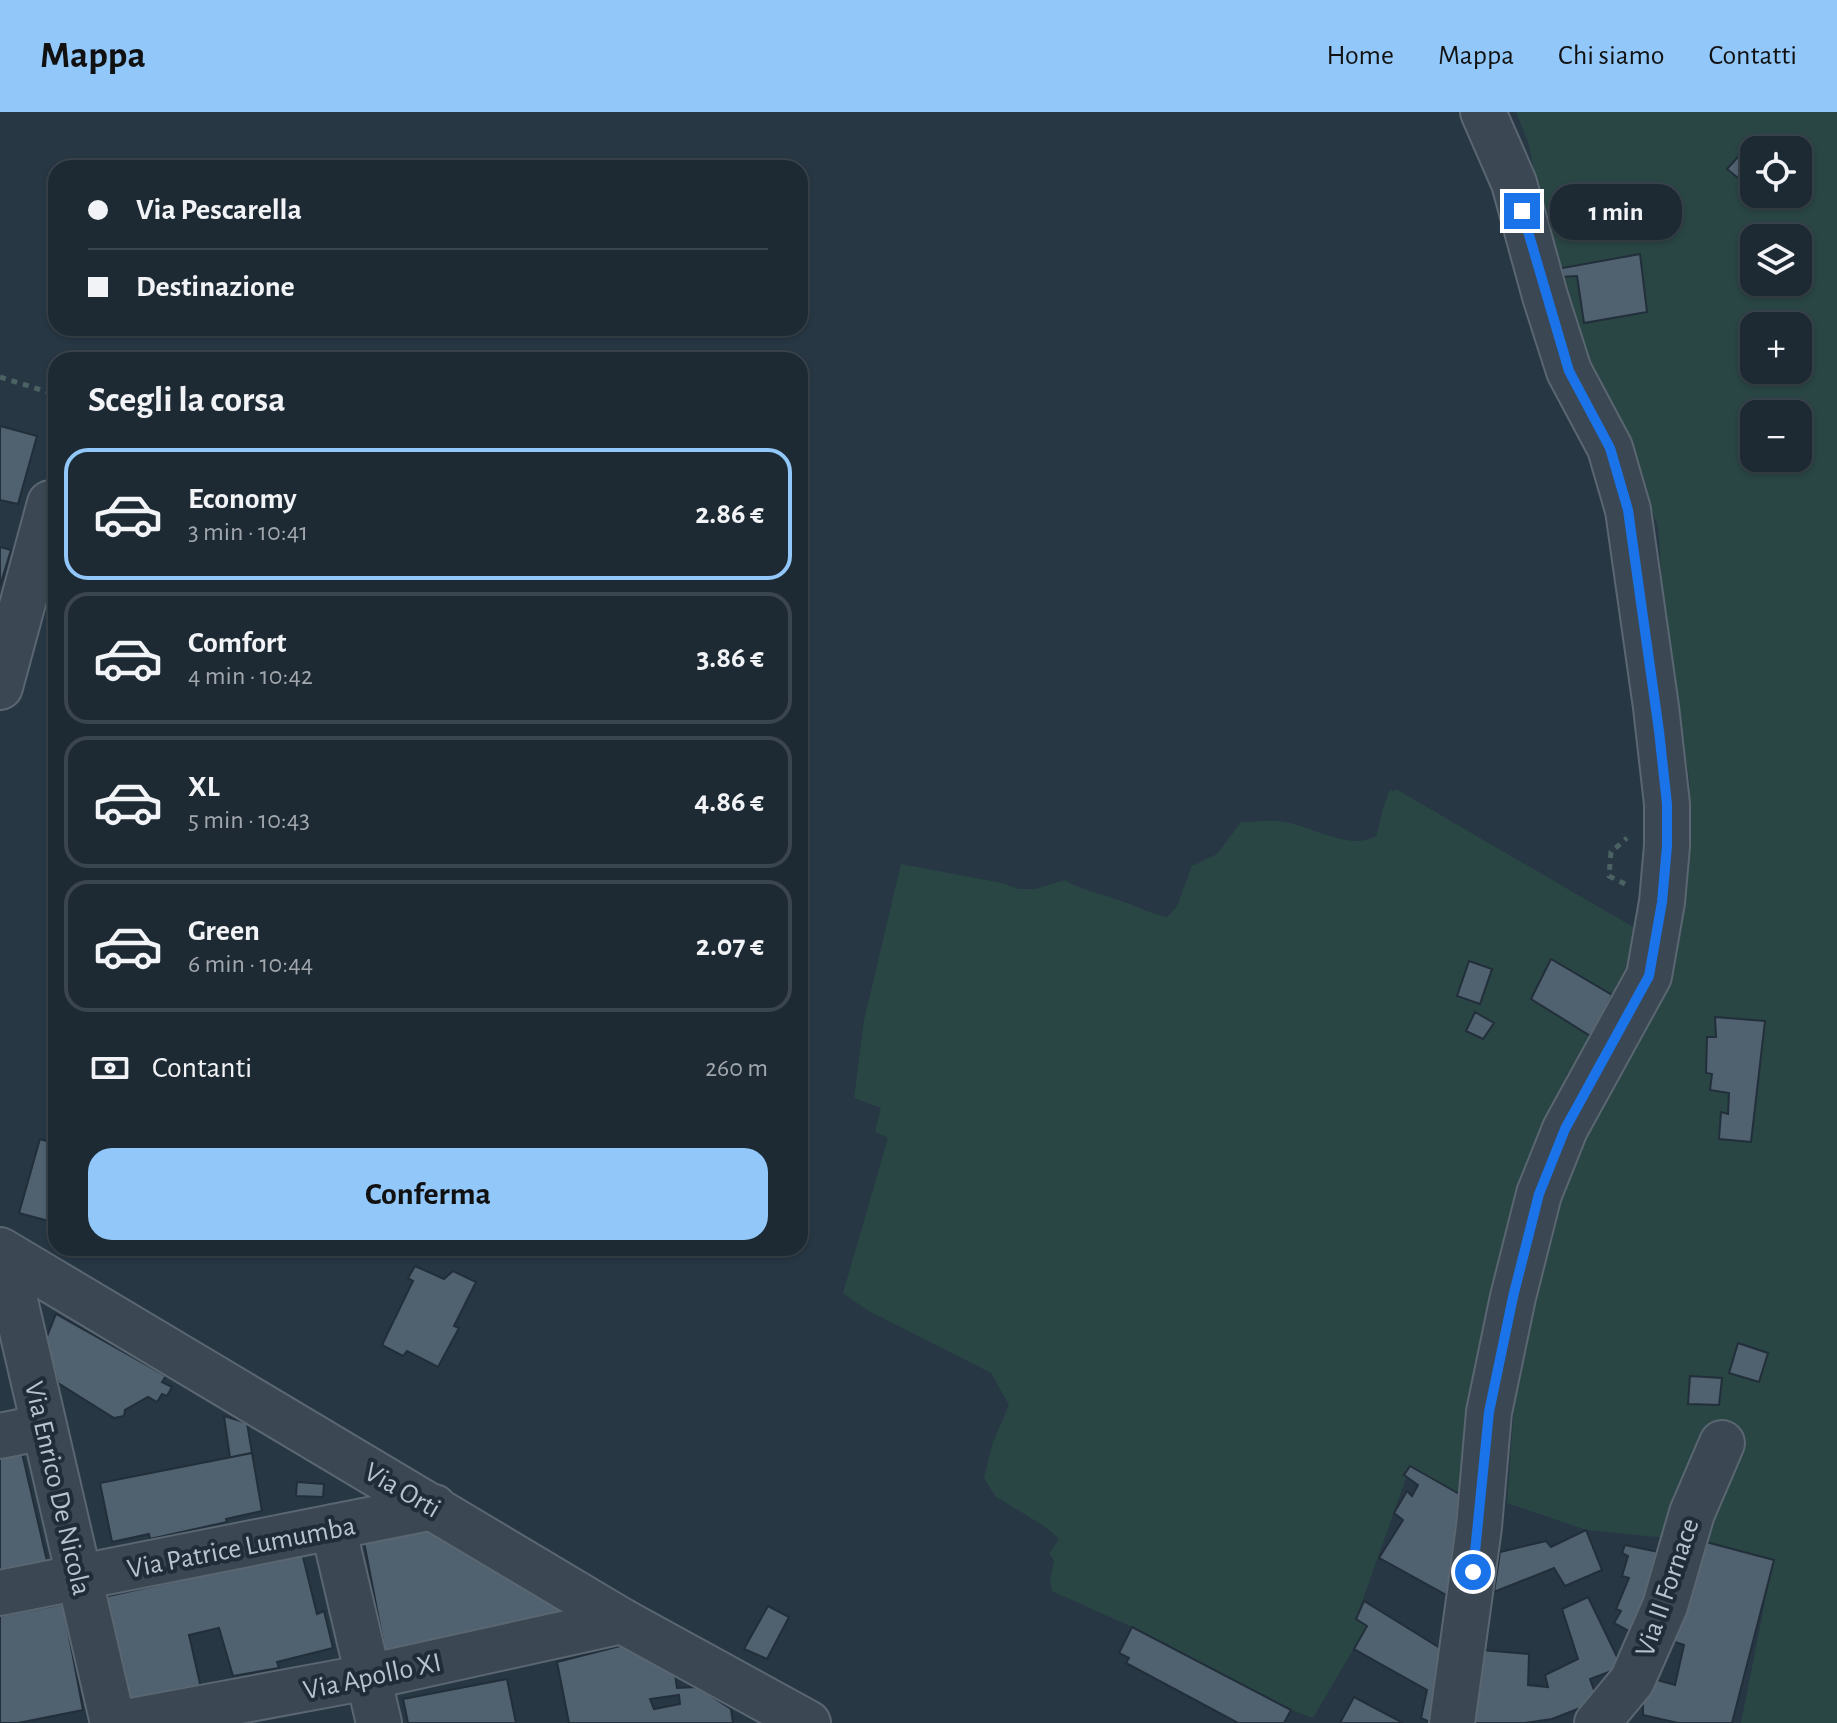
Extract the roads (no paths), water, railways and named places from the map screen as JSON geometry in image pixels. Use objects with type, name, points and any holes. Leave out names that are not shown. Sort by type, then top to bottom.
[{"type":"street","points":[[1452,1723],[1479,1527],[1489,1412],[1513,1297],[1539,1194],[1565,1129],[1649,976],[1662,902],[1667,846],[1667,804],[1659,734],[1628,510],[1610,448],[1569,371],[1514,183],[1483,112]]},
{"type":"street","points":[[0,687],[48,510]]},
{"type":"street","name":"Via Enrico De Nicola","points":[[2,1252],[113,1723]]},
{"type":"street","name":"Via Orti","points":[[2,1252],[622,1621],[808,1723]]},
{"type":"street","points":[[0,1436],[44,1427]]},
{"type":"street","name":"Via II Fornace","points":[[1597,1723],[1632,1681],[1665,1606],[1692,1513],[1722,1443]]},
{"type":"street","name":"Via Patrice Lumumba","points":[[0,1593],[434,1507]]},
{"type":"street","points":[[333,1527],[379,1723]]},
{"type":"street","name":"Via Apollo XI","points":[[121,1723],[368,1677],[622,1621]]}]
